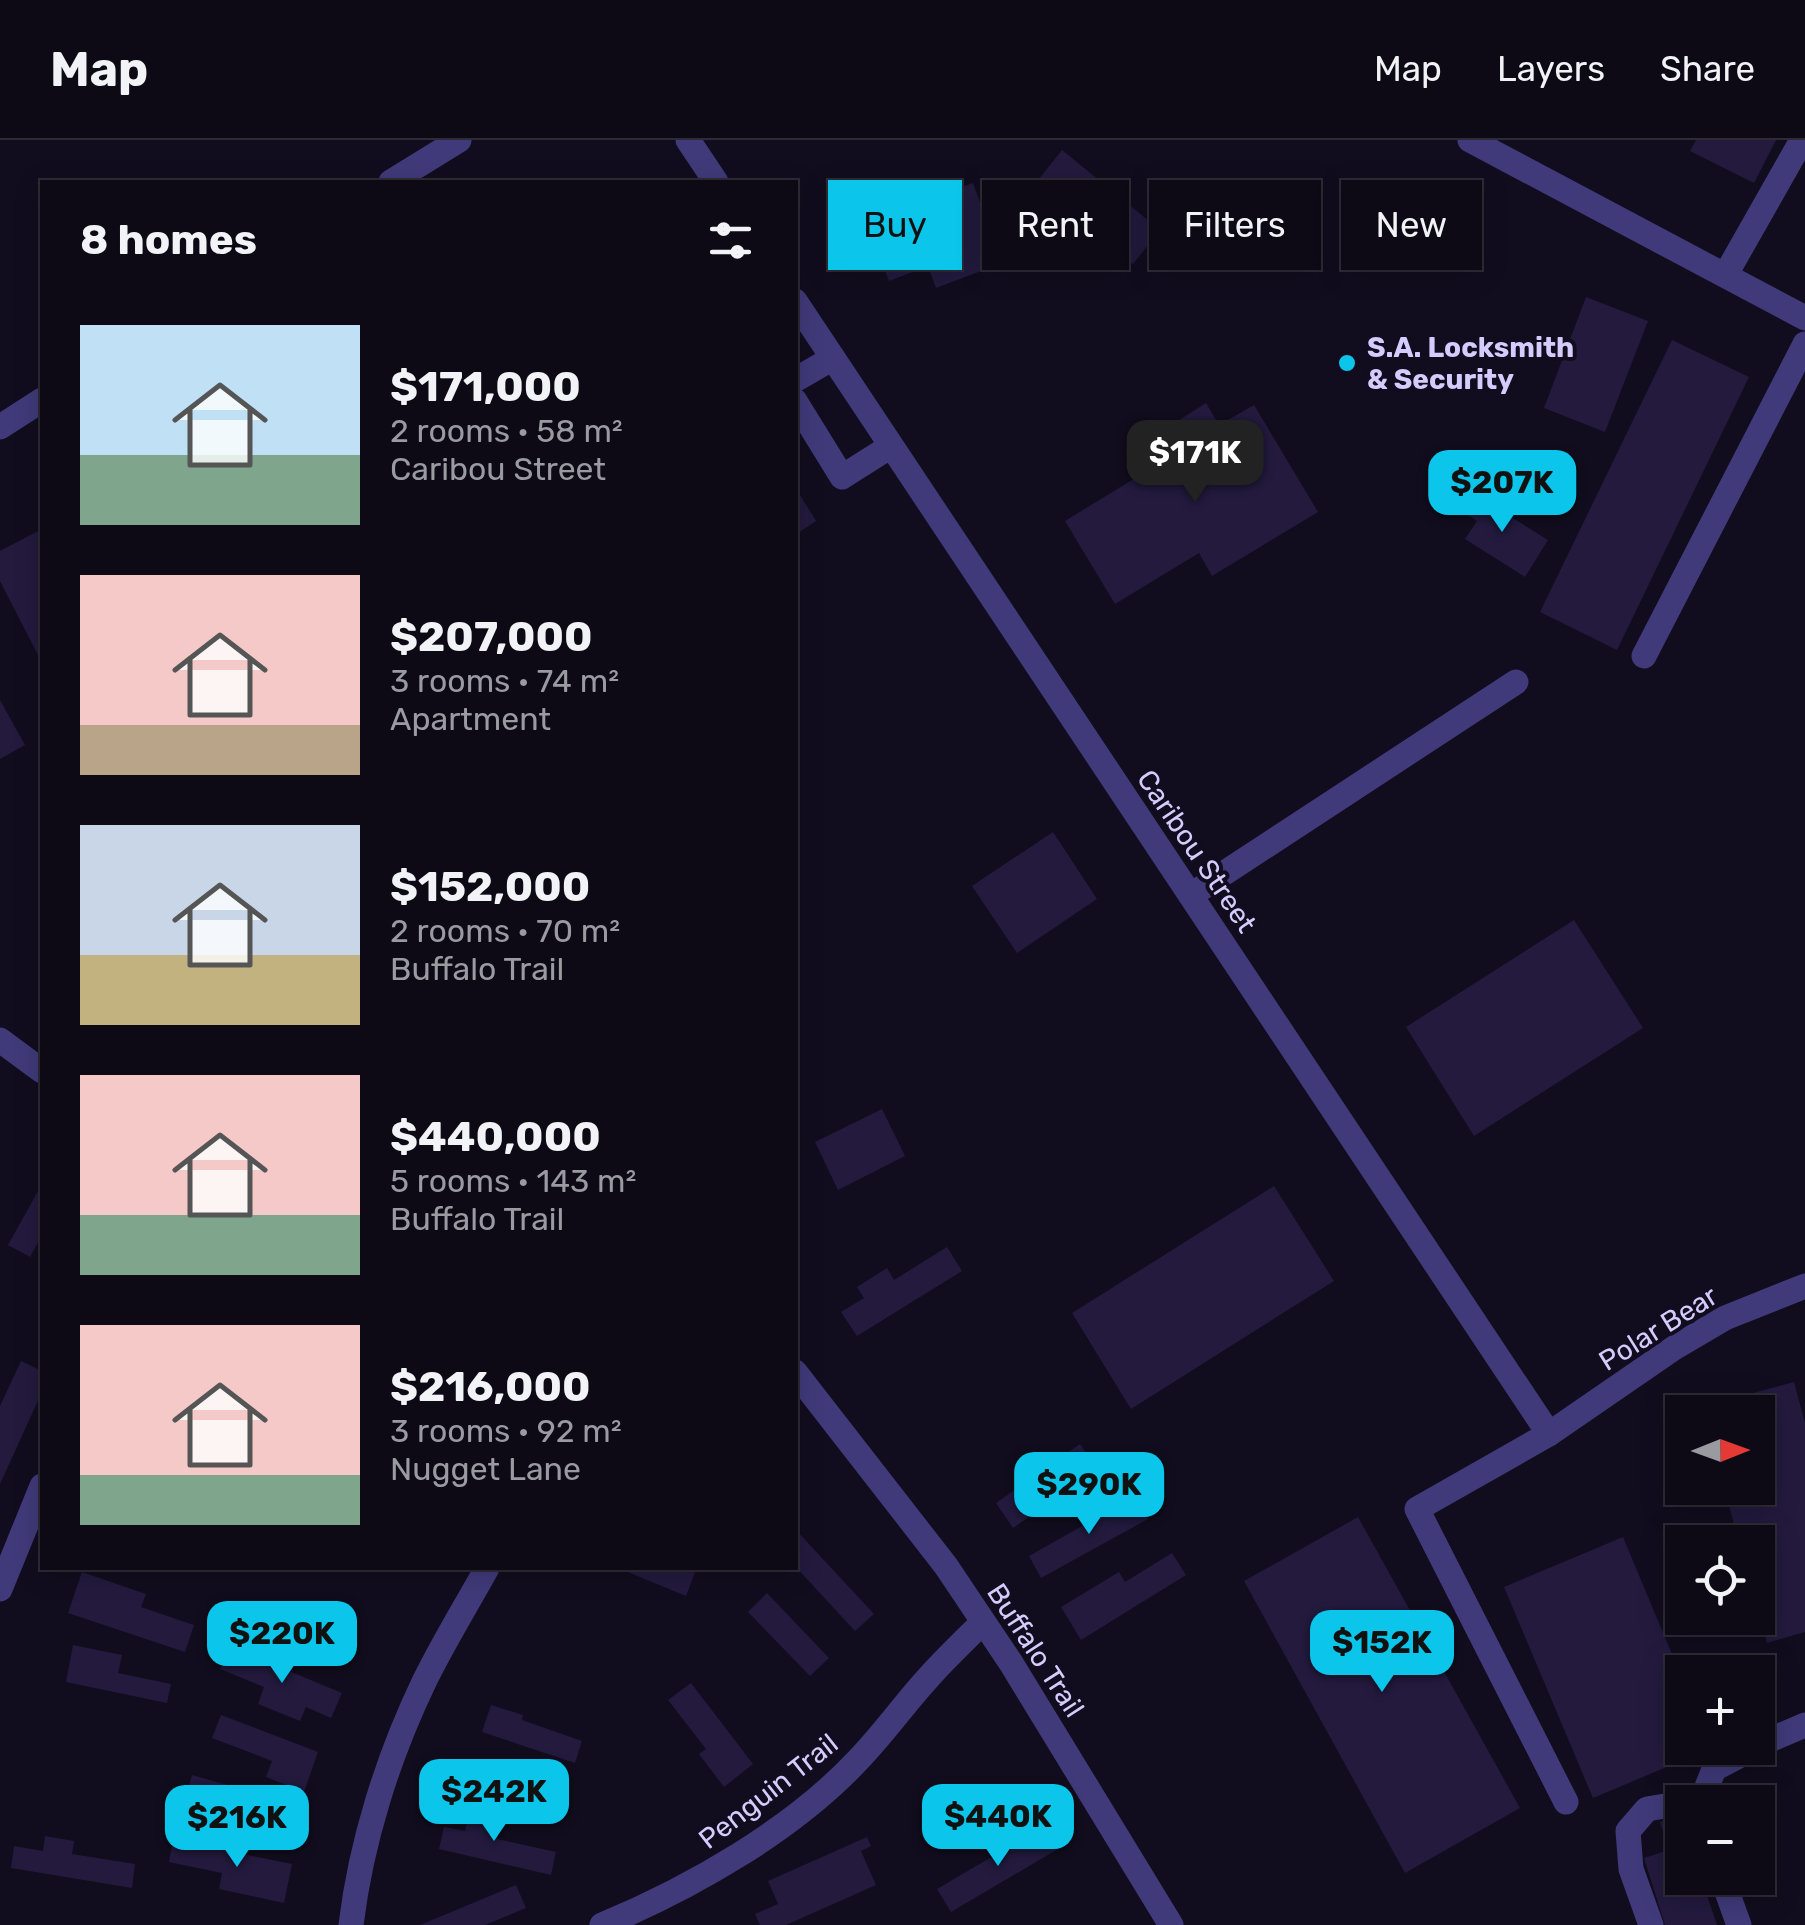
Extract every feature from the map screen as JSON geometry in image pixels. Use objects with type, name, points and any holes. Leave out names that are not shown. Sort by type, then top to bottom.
[{"type":"street","points":[[393,180],[459,140]]},
{"type":"street","points":[[688,140],[715,180]]},
{"type":"street","points":[[1470,140],[1805,318]]},
{"type":"street","points":[[1726,274],[1802,140]]},
{"type":"street","name":"Caribou Street","points":[[798,306],[1550,1434]]},
{"type":"street","points":[[1644,656],[1805,344]]},
{"type":"street","points":[[798,378],[833,358]]},
{"type":"street","points":[[0,426],[40,401]]},
{"type":"street","points":[[798,407],[842,476],[891,446]]},
{"type":"street","points":[[1191,895],[1516,682]]},
{"type":"street","points":[[0,1040],[40,1069]]},
{"type":"street","name":"Polar Bear","points":[[1566,1802],[1417,1509],[1550,1434],[1674,1348],[1726,1318],[1805,1286]]},
{"type":"street","name":"Buffalo Trail","points":[[798,1376],[946,1566],[1171,1925]]},
{"type":"street","points":[[0,1588],[40,1491]]},
{"type":"street","points":[[351,1925],[366,1842],[385,1781],[424,1684],[486,1570]]},
{"type":"street","name":"Penguin Trail","points":[[602,1925],[659,1915],[790,1820],[857,1762],[929,1676],[983,1622]]},
{"type":"street","points":[[1775,1738],[1805,1725]]},
{"type":"street","points":[[1708,1785],[1714,1769],[1721,1765]]},
{"type":"street","points":[[1651,1925],[1630,1868],[1628,1831],[1647,1808],[1665,1806]]},
{"type":"street","points":[[1728,1895],[1739,1925]]},
{"type":"building","points":[[1696,140],[1776,140],[1754,183],[1690,151]]},
{"type":"building","points":[[1062,150],[1099,180],[1038,180]]},
{"type":"building","points":[[973,183],[982,208],[984,270],[936,288],[929,270],[962,270],[962,187]]},
{"type":"building","points":[[1129,205],[1149,221],[1149,244],[1133,264],[1129,261]]},
{"type":"building","points":[[885,270],[918,270],[889,281]]},
{"type":"building","points":[[1586,297],[1648,321],[1605,432],[1544,408]]},
{"type":"building","points":[[1672,340],[1749,377],[1617,650],[1540,612]]},
{"type":"building","points":[[1206,403],[1219,425],[1254,405],[1318,512],[1212,576],[1199,553],[1115,604],[1065,521],[1186,447],[1173,424]]},
{"type":"building","points":[[1468,490],[1548,540],[1525,577],[1465,539],[1477,521],[1456,508]]},
{"type":"building","points":[[798,492],[816,521],[798,533]]},
{"type":"building","points":[[40,530],[40,657],[0,581],[0,551]]},
{"type":"building","points":[[0,700],[25,745],[0,759]]},
{"type":"building","points":[[1053,832],[1097,899],[1017,953],[972,886]]},
{"type":"building","points":[[1574,920],[1643,1028],[1474,1136],[1406,1027]]},
{"type":"building","points":[[882,1109],[905,1156],[838,1190],[815,1142]]},
{"type":"building","points":[[1274,1186],[1334,1281],[1131,1409],[1072,1313]]},
{"type":"building","points":[[40,1188],[40,1239],[30,1257],[8,1245]]},
{"type":"building","points":[[947,1247],[962,1271],[857,1336],[841,1312],[864,1298],[857,1287],[887,1268],[894,1280]]},
{"type":"building","points":[[21,1361],[40,1370],[40,1396],[0,1484],[0,1406]]},
{"type":"building","points":[[1794,1382],[1805,1423],[1805,1632],[1767,1643],[1765,1635],[1775,1635],[1775,1525],[1734,1525],[1729,1505],[1775,1505],[1775,1395],[1746,1395]]},
{"type":"building","points":[[1080,1444],[1097,1469],[1013,1528],[996,1503]]},
{"type":"building","points":[[1135,1496],[1148,1519],[1041,1578],[1029,1556]]},
{"type":"building","points":[[1358,1517],[1520,1808],[1405,1873],[1244,1581]]},
{"type":"building","points":[[798,1532],[874,1614],[855,1631],[798,1569]]},
{"type":"building","points":[[1623,1537],[1672,1655],[1665,1655],[1665,1765],[1672,1765],[1593,1798],[1504,1587]]},
{"type":"building","points":[[1172,1553],[1186,1575],[1081,1640],[1061,1607],[1119,1572],[1125,1582]]},
{"type":"building","points":[[623,1570],[696,1570],[686,1596]]},
{"type":"building","points":[[82,1572],[146,1594],[141,1607],[194,1625],[185,1652],[68,1613]]},
{"type":"building","points":[[767,1593],[829,1658],[810,1676],[748,1612]]},
{"type":"building","points":[[73,1645],[122,1655],[118,1673],[171,1684],[167,1703],[66,1682]]},
{"type":"building","points":[[229,1646],[342,1693],[331,1718],[306,1707],[300,1721],[258,1704],[264,1687],[220,1669]]},
{"type":"building","points":[[691,1683],[753,1764],[724,1787],[699,1754],[706,1749],[668,1700]]},
{"type":"building","points":[[491,1705],[582,1741],[575,1763],[482,1732]]},
{"type":"building","points":[[221,1715],[318,1752],[304,1792],[266,1777],[272,1761],[212,1738]]},
{"type":"building","points":[[192,1775],[309,1808],[302,1834],[185,1801]]},
{"type":"building","points":[[470,1808],[503,1815],[497,1839],[556,1852],[551,1875],[439,1849],[444,1827],[465,1831]]},
{"type":"building","points":[[1044,1826],[1058,1849],[951,1912],[937,1889]]},
{"type":"building","points":[[45,1836],[74,1841],[72,1854],[135,1864],[132,1888],[11,1868],[14,1846],[43,1851]]},
{"type":"building","points":[[867,1837],[871,1846],[861,1851],[876,1885],[786,1925],[760,1925],[755,1914],[778,1904],[768,1881]]},
{"type":"building","points":[[173,1840],[292,1864],[284,1903],[219,1889],[222,1873],[169,1862]]},
{"type":"building","points":[[1665,1851],[1665,1895],[1707,1895],[1717,1925],[1665,1925],[1644,1858]]},
{"type":"building","points":[[516,1885],[526,1908],[485,1925],[420,1925]]},
{"type":"place","name":"S.A. Locksmith & Security","points":[[1347,363]]}]
